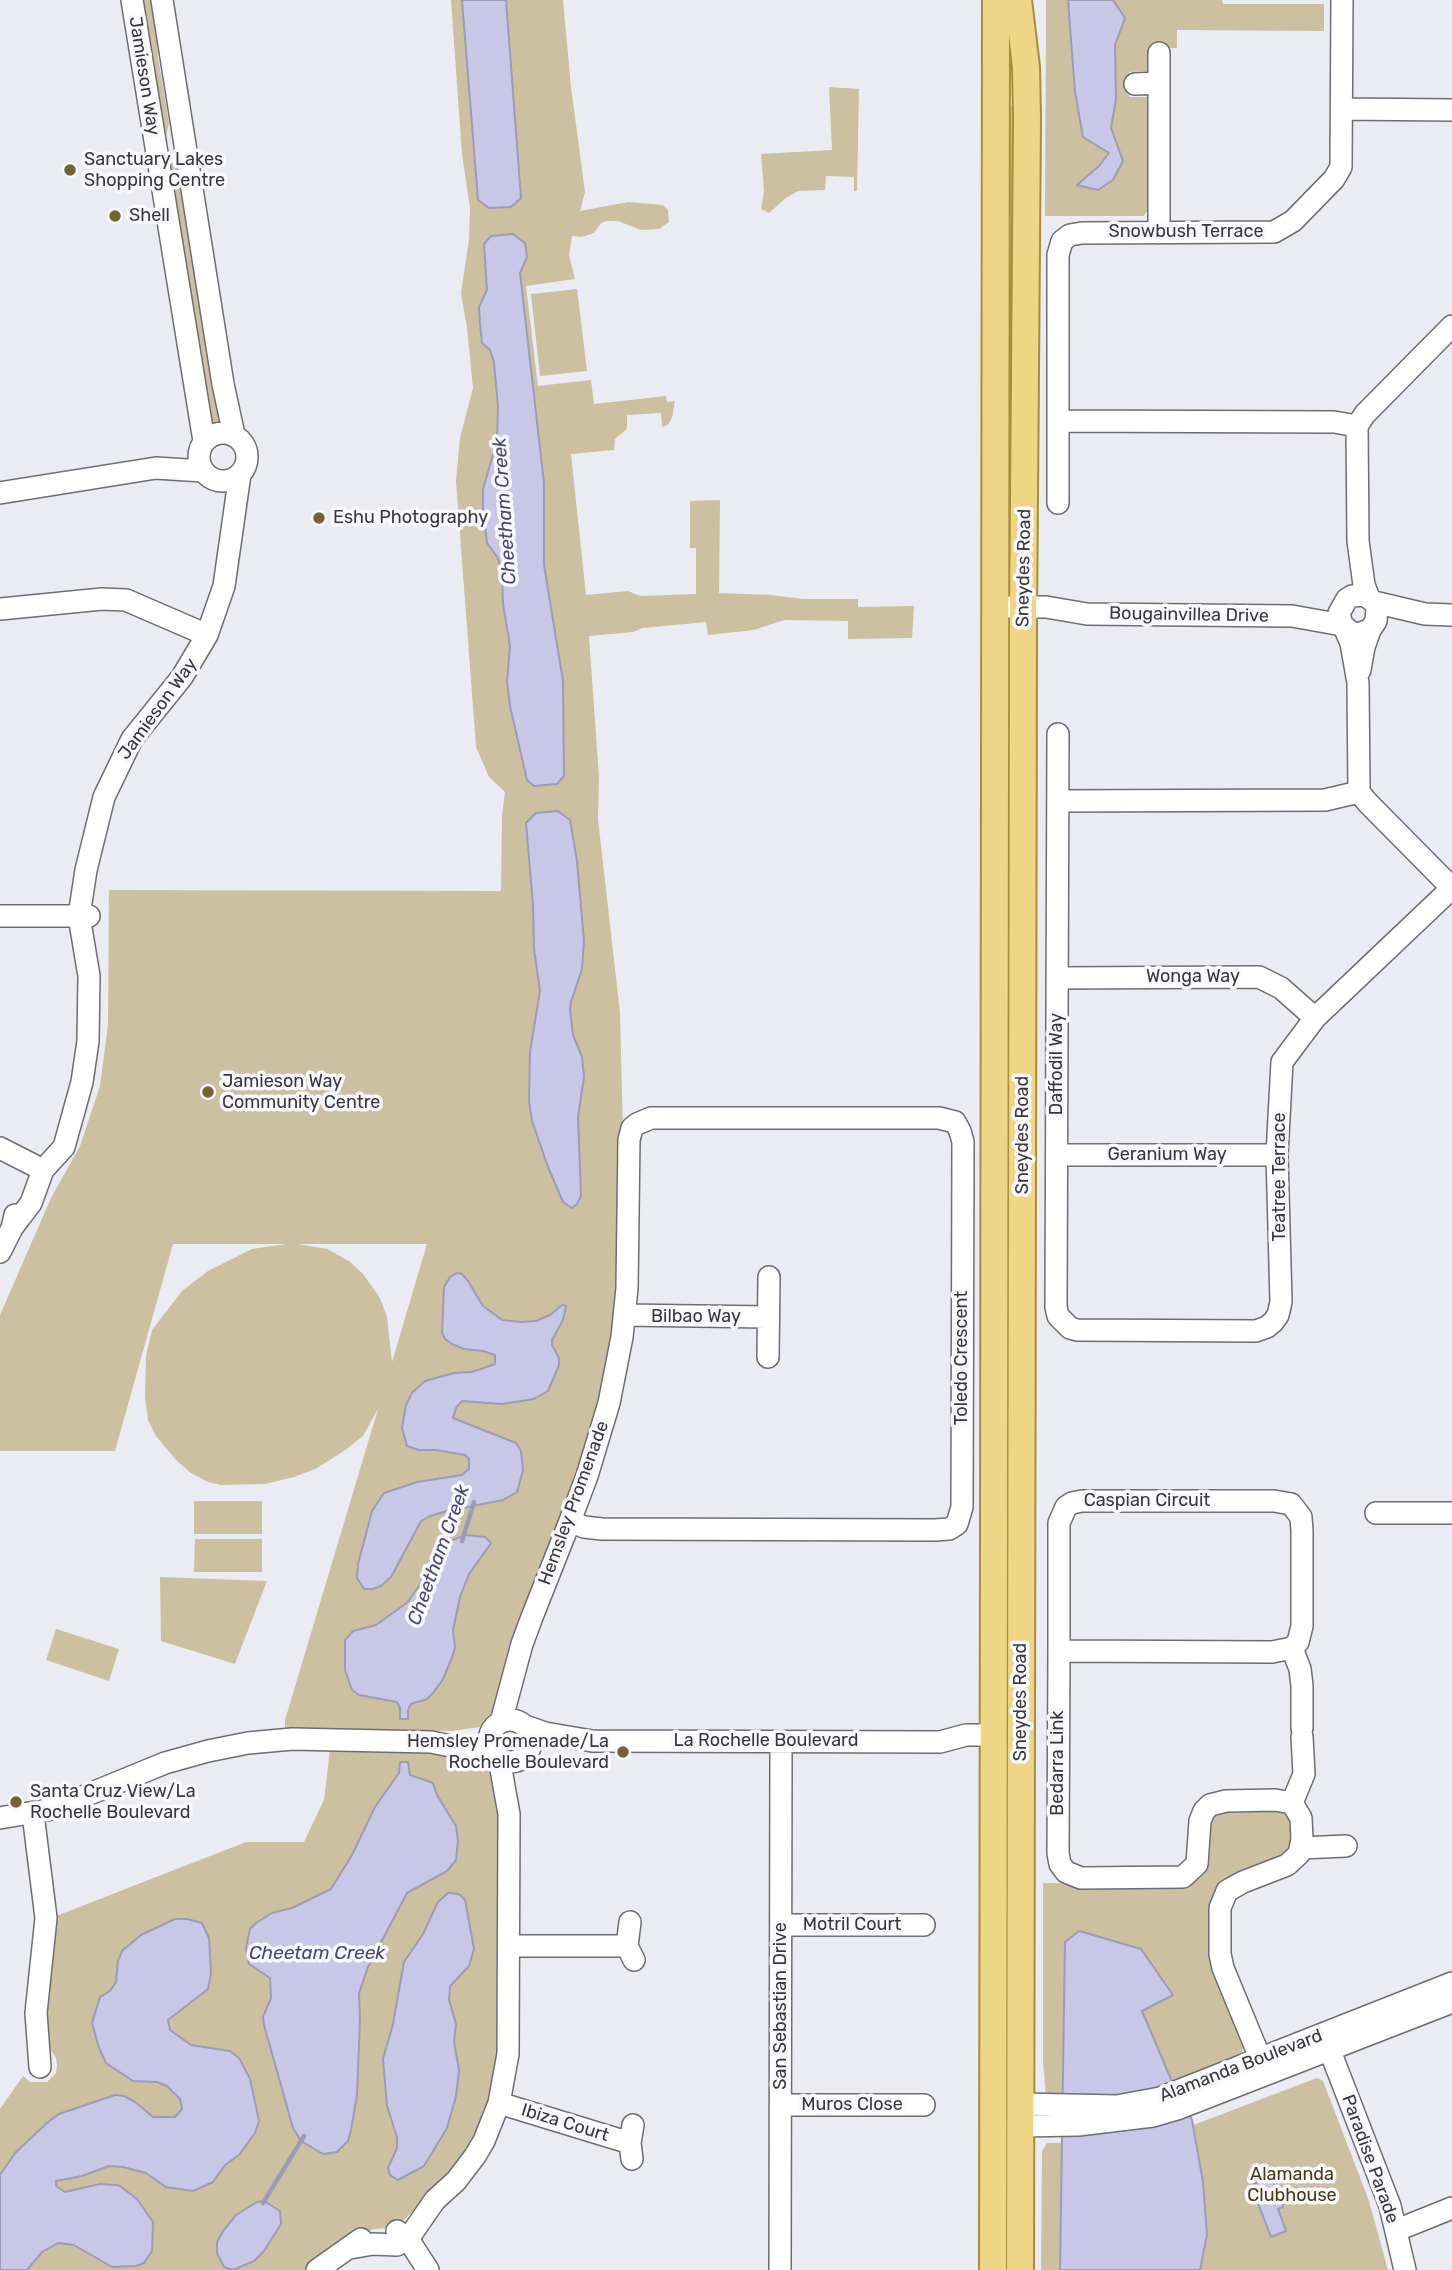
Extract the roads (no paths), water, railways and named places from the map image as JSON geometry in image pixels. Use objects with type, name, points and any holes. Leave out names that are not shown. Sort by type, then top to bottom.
[{"type":"main road","name":"Sneydes Road","points":[[993,2270],[996,0]]},
{"type":"main road","name":"Sneydes Road","points":[[1018,0],[1026,67],[1027,118],[1023,615],[1020,2270]]},
{"type":"main road","points":[[994,1743],[1021,1742]]},
{"type":"main road","points":[[993,2114],[1021,2115]]},
{"type":"street","name":"Jamieson Way","points":[[132,0],[203,443],[198,458],[226,501],[231,524]]},
{"type":"street","name":"Jamieson Way","points":[[0,1252],[12,1228],[31,1203],[38,1168],[64,1147],[86,1061],[89,976],[95,949],[84,916],[94,884],[92,852],[104,797],[121,759],[146,720],[183,677],[207,635],[224,586],[231,524],[240,474],[245,468],[247,453],[240,439],[234,435],[221,371],[162,0]]},
{"type":"street","name":"Snowbush Terrace","points":[[1058,503],[1058,255],[1062,241],[1075,233],[1262,233],[1283,228],[1338,174],[1342,159],[1342,0]]},
{"type":"street","points":[[1158,233],[1159,53]]},
{"type":"street","points":[[1135,84],[1158,83]]},
{"type":"street","points":[[1342,109],[1452,110]]},
{"type":"street","name":"Jamieson Way","points":[[157,152],[184,142]]},
{"type":"street","points":[[1358,683],[1364,647],[1378,615],[1364,585],[1358,541],[1357,426],[1365,414],[1452,326]]},
{"type":"street","points":[[1058,421],[1334,422],[1357,426]]},
{"type":"street","points":[[0,493],[156,468],[181,456],[218,432],[234,435]]},
{"type":"street","points":[[156,468],[229,480],[240,474]]},
{"type":"street","points":[[1358,541],[1345,600],[1339,613],[1351,643],[1358,683],[1359,792],[1452,888]]},
{"type":"street","points":[[1345,600],[1358,595],[1425,614],[1452,615]]},
{"type":"street","points":[[0,609],[102,599],[126,600],[207,635]]},
{"type":"street","name":"Bougainvillea Drive","points":[[1292,616],[1328,608],[1345,600]]},
{"type":"street","name":"Bougainvillea Drive","points":[[995,615],[1023,615],[1046,607],[1087,614],[1292,616],[1344,627]]},
{"type":"street","points":[[1344,627],[1357,634],[1425,614]]},
{"type":"street","name":"Daffodil Way","points":[[1058,734],[1056,1307],[1064,1324]]},
{"type":"street","points":[[1058,801],[1325,800],[1359,792]]},
{"type":"street","name":"Teatree Terrace","points":[[1064,1324],[1077,1330],[1256,1331],[1267,1327],[1278,1315],[1281,1302],[1277,1155],[1282,1062],[1315,1018],[1452,888]]},
{"type":"street","points":[[0,916],[84,916]]},
{"type":"street","name":"Wonga Way","points":[[1057,978],[1259,977],[1281,988],[1315,1018]]},
{"type":"street","name":"Toledo Crescent","points":[[570,1521],[584,1527],[602,1529],[935,1530],[957,1524],[961,1514],[962,1142],[960,1130],[956,1125],[939,1118],[651,1118],[637,1124]]},
{"type":"street","name":"Hemsley Promenade","points":[[511,1724],[514,1673],[522,1644],[570,1521],[604,1423],[616,1374],[628,1265],[629,1140],[632,1128],[637,1124]]},
{"type":"street","points":[[0,1148],[38,1168]]},
{"type":"street","name":"Geranium Way","points":[[1057,1155],[1277,1155]]},
{"type":"street","points":[[768,1357],[769,1277]]},
{"type":"street","name":"Bilbao Way","points":[[624,1315],[768,1317]]},
{"type":"street","name":"Caspian Circuit","points":[[1059,1651],[1059,1523],[1066,1507],[1082,1501],[1274,1501],[1291,1504],[1301,1517],[1302,1531],[1302,1626],[1292,1648]]},
{"type":"street","points":[[1376,1513],[1452,1513]]},
{"type":"street","points":[[1059,1651],[1272,1652],[1292,1648],[1303,1686],[1304,1774],[1292,1803],[1301,1818],[1301,1848],[1299,1854],[1287,1865],[1227,1891],[1220,1908],[1220,1954],[1223,1968],[1264,2066]]},
{"type":"street","name":"Bedarra Link","points":[[1059,1651],[1058,1853],[1060,1864],[1066,1872],[1082,1878],[1183,1877],[1197,1864],[1200,1821],[1210,1805],[1226,1801],[1275,1800],[1292,1803]]},
{"type":"street","points":[[431,1742],[511,1724],[530,1737],[509,1814]]},
{"type":"street","points":[[416,2270],[404,2259],[401,2238],[414,2212],[435,2200],[456,2181],[488,2134],[499,2103],[508,2054],[509,1814],[497,1757],[489,1739],[493,1728],[511,1724]]},
{"type":"street","name":"La Rochelle Boulevard","points":[[511,1724],[592,1741],[940,1742],[965,1749],[994,1743]]},
{"type":"street","points":[[0,1818],[33,1814],[79,1799],[148,1769],[228,1746],[292,1740],[431,1742],[511,1761],[524,1756]]},
{"type":"street","name":"La Rochelle Boulevard","points":[[524,1756],[592,1741]]},
{"type":"street","name":"San Sebastian Drive","points":[[780,2270],[781,1742]]},
{"type":"street","points":[[33,1814],[46,1918],[36,2012],[40,2067]]},
{"type":"street","points":[[1301,1848],[1346,1846]]},
{"type":"street","points":[[509,1946],[631,1953],[630,1922]]},
{"type":"street","name":"Motril Court","points":[[781,1926],[927,1924]]},
{"type":"street","name":"Alamanda Boulevard","points":[[1326,2042],[1452,1983]]},
{"type":"street","name":"Alamanda Boulevard","points":[[1021,2115],[1052,2115],[1078,2125],[1134,2120],[1165,2113],[1189,2096],[1326,2042],[1452,2002]]},
{"type":"street","name":"Paradise Parade","points":[[1326,2042],[1382,2185],[1397,2230],[1405,2270]]},
{"type":"street","name":"Ibiza Court","points":[[499,2103],[632,2143]]},
{"type":"street","name":"Muros Close","points":[[780,2105],[927,2106]]},
{"type":"street","points":[[1397,2230],[1452,2208]]},
{"type":"street","points":[[317,2270],[366,2236],[401,2238],[428,2270]]},
{"type":"water","points":[[462,0],[506,0],[521,198],[511,207],[489,208],[478,200]]},
{"type":"water","points":[[1068,0],[1113,0],[1125,18],[1115,45],[1116,99],[1111,128],[1123,161],[1113,180],[1098,190],[1077,185],[1099,166],[1109,153],[1083,137],[1075,92]]},
{"type":"water","points":[[513,234],[525,243],[527,257],[520,273],[544,483],[544,565],[563,681],[564,776],[557,784],[534,786],[527,780],[510,706],[507,682],[510,646],[503,604],[502,574],[498,558],[487,543],[483,510],[483,489],[497,441],[498,407],[494,362],[490,350],[482,343],[480,324],[479,307],[487,290],[484,244],[491,236]]},
{"type":"water","points":[[558,811],[570,820],[577,861],[584,941],[582,969],[570,1010],[573,1035],[582,1057],[584,1077],[578,1117],[581,1196],[572,1208],[563,1202],[548,1167],[532,1121],[529,1101],[530,1052],[540,991],[534,949],[526,823],[536,813]]},
{"type":"water","points":[[457,1273],[462,1274],[468,1281],[483,1306],[502,1320],[536,1321],[550,1315],[562,1305],[566,1306],[563,1320],[552,1340],[559,1365],[548,1391],[534,1399],[502,1404],[462,1401],[456,1408],[453,1418],[516,1443],[521,1451],[523,1470],[517,1492],[503,1500],[447,1511],[421,1521],[391,1577],[381,1586],[364,1589],[357,1578],[358,1564],[372,1511],[384,1493],[417,1482],[462,1475],[469,1469],[469,1459],[465,1455],[419,1450],[407,1446],[402,1428],[406,1405],[412,1393],[425,1381],[454,1373],[472,1372],[495,1364],[495,1355],[464,1349],[445,1339],[442,1333],[444,1287],[450,1277]]},
{"type":"water","points":[[466,1535],[485,1537],[491,1543],[469,1574],[460,1597],[453,1630],[453,1655],[443,1679],[433,1693],[427,1699],[411,1704],[408,1719],[400,1719],[397,1702],[359,1695],[352,1690],[345,1670],[345,1640],[353,1631],[376,1625],[408,1602],[420,1584],[434,1553],[447,1542]]},
{"type":"water","name":"Cheetam Creek","points":[[400,1762],[408,1762],[410,1775],[433,1783],[437,1795],[456,1826],[456,1860],[447,1871],[407,1893],[368,1967],[359,1993],[357,2095],[351,2130],[348,2141],[337,2152],[323,2154],[301,2141],[293,2128],[264,2025],[263,2017],[271,1998],[270,1978],[249,1964],[246,1948],[250,1929],[256,1923],[272,1913],[292,1908],[331,1889],[352,1855],[375,1807],[399,1773]]},
{"type":"water","points":[[448,1893],[459,1894],[465,1900],[474,1949],[469,1966],[450,1986],[449,2000],[456,2024],[454,2042],[459,2070],[456,2096],[447,2128],[424,2166],[398,2180],[390,2175],[388,2168],[397,2148],[397,2137],[387,2106],[383,2059],[393,2024],[404,1962],[423,1934],[438,1902]]},
{"type":"water","points":[[175,1919],[202,1923],[209,1938],[211,1974],[208,1989],[168,2020],[170,2030],[191,2045],[230,2051],[239,2058],[250,2079],[255,2102],[259,2121],[255,2133],[239,2155],[225,2165],[213,2182],[193,2191],[166,2187],[146,2173],[123,2167],[109,2166],[82,2176],[56,2181],[56,2186],[65,2192],[100,2184],[116,2185],[137,2199],[153,2222],[152,2251],[144,2263],[112,2267],[74,2245],[58,2243],[42,2252],[27,2270],[0,2270],[0,2175],[15,2153],[48,2122],[59,2114],[115,2095],[135,2102],[153,2117],[175,2117],[182,2109],[180,2099],[167,2086],[157,2082],[133,2081],[106,2063],[92,2023],[100,1997],[110,1991],[116,1982],[122,1951],[141,1935]]},
{"type":"water","points":[[1079,1931],[1141,1949],[1173,1995],[1142,2011],[1192,2120],[1203,2182],[1207,2235],[1200,2270],[1060,2270],[1065,1942]]},
{"type":"water","points":[[1271,2177],[1282,2201],[1283,2207],[1278,2209],[1286,2231],[1271,2237],[1251,2185]]},
{"type":"water","points":[[264,2201],[280,2211],[281,2224],[264,2251],[254,2261],[233,2270],[224,2267],[217,2253],[217,2242],[223,2231],[236,2215],[257,2202]]},
{"type":"waterway","name":"Cheetham Creek","points":[[462,1541],[474,1502]]},
{"type":"waterway","name":"Cheetham Creek","points":[[263,2203],[304,2136]]},
{"type":"place","name":"Sanctuary Lakes Shopping Centre","points":[[70,170]]},
{"type":"place","name":"Shell","points":[[115,216]]},
{"type":"place","name":"Eshu Photography","points":[[319,518]]},
{"type":"place","name":"Jamieson Way Community Centre","points":[[208,1092]]},
{"type":"place","name":"Hemsley Promenade/La Rochelle Boulevard","points":[[623,1752]]},
{"type":"place","name":"Santa Cruz View/La Rochelle Boulevard","points":[[16,1802]]},
{"type":"park label","name":"Alamanda Clubhouse","points":[[1292,2185]]}]
